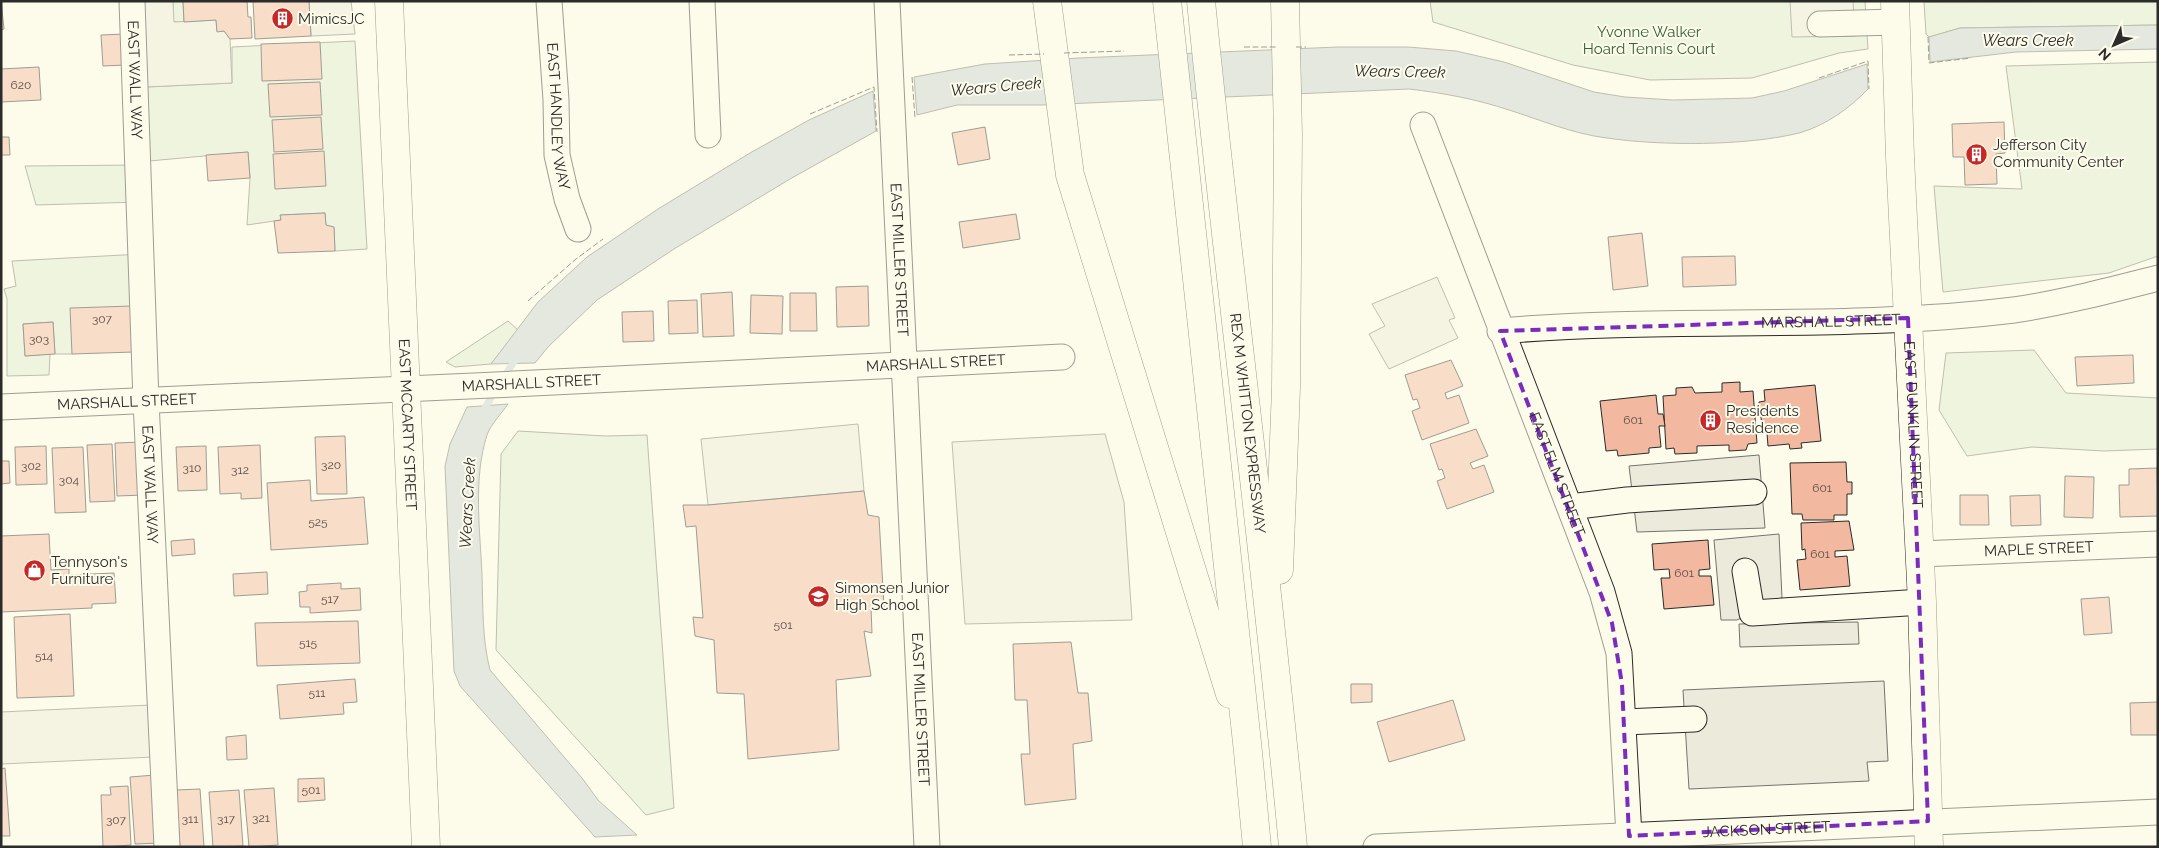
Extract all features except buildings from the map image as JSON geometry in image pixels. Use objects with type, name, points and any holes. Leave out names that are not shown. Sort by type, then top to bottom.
[{"type":"main road","name":"EAST MCCARTY STREET","points":[[388,1],[426,847]]},
{"type":"main road","points":[[1167,1],[1257,847]]},
{"type":"main road","name":"REX M WHITTON EXPRESSWAY","points":[[1201,1],[1220,184],[1275,654],[1293,847]]},
{"type":"main road","points":[[1275,654],[1286,388],[1288,135],[1285,1]]},
{"type":"main road","points":[[1047,2],[1070,175],[1248,752]]},
{"type":"main road","name":"EAST DUNKLIN STREET","points":[[1895,12],[1922,602],[1928,834]]},
{"type":"street","name":"EAST WALL WAY","points":[[132,1],[146,402],[167,847]]},
{"type":"street","name":"EAST HANDLEY WAY","points":[[549,1],[556,100],[557,155],[567,200],[578,229]]},
{"type":"street","points":[[702,1],[708,135]]},
{"type":"street","name":"EAST MILLER STREET","points":[[887,1],[927,847]]},
{"type":"street","points":[[1820,24],[1895,12]]},
{"type":"street","name":"EAST ELM STREET","points":[[1423,125],[1500,331],[1570,507],[1612,623],[1619,653],[1629,836]]},
{"type":"street","name":"MARSHALL STREET","points":[[1500,331],[1908,318],[2014,310],[2102,292],[2158,278]]},
{"type":"street","name":"MARSHALL STREET","points":[[1,407],[146,402],[1062,357]]},
{"type":"street","points":[[1570,507],[1627,500],[1754,492]]},
{"type":"street","name":"MAPLE STREET","points":[[1920,554],[2158,544]]},
{"type":"street","points":[[1745,571],[1752,612],[1922,602]]},
{"type":"street","points":[[1624,722],[1694,719]]},
{"type":"street","name":"JACKSON STREET","points":[[1376,847],[1629,836],[1928,834],[2158,812]]},
{"type":"highlighted area","points":[[1908,318],[1928,821],[1629,836],[1622,684],[1612,623],[1500,331]]},
{"type":"green space","points":[[173,1],[183,1],[184,22],[173,22]]},
{"type":"green space","name":"Yvonne Walker Hoard Tennis Court","points":[[1430,1],[1865,1],[1868,49],[1839,53],[1752,78],[1650,80],[1573,65],[1433,22]]},
{"type":"green space","points":[[2158,1],[2158,25],[1960,28],[1929,37],[1926,34],[1924,2]]},
{"type":"green space","points":[[355,41],[367,249],[335,251],[334,228],[326,225],[325,213],[281,215],[281,220],[247,225],[250,178],[248,152],[149,161],[146,87],[232,83],[232,47]]},
{"type":"green space","points":[[2158,62],[2158,256],[2109,273],[1943,292],[1934,186],[2022,189],[2006,66]]},
{"type":"green space","points":[[138,165],[139,202],[36,205],[25,166]]},
{"type":"green space","points":[[141,254],[144,330],[72,354],[55,354],[53,322],[23,324],[25,356],[50,354],[49,375],[7,376],[7,299],[4,289],[16,286],[12,261]]},
{"type":"green space","points":[[508,321],[518,330],[491,364],[455,367],[446,362]]},
{"type":"green space","points":[[2034,350],[2066,393],[2158,398],[2158,449],[2104,451],[2032,447],[1967,456],[1939,410],[1946,353]]},
{"type":"green space","points":[[518,431],[606,436],[647,435],[674,808],[646,815],[496,650],[501,454]]},
{"type":"shaded area","points":[[143,1],[173,1],[174,22],[216,20],[217,31],[224,31],[230,39],[232,83],[146,87]]},
{"type":"shaded area","points":[[309,1],[351,1],[355,34],[311,36]]},
{"type":"shaded area","points":[[1790,1],[1853,1],[1855,36],[1792,37]]},
{"type":"shaded area","points":[[1437,277],[1455,318],[1449,320],[1458,338],[1389,369],[1369,334],[1385,326],[1372,304]]},
{"type":"shaded area","points":[[858,424],[864,491],[708,505],[701,439]]},
{"type":"shaded area","points":[[1105,434],[1124,502],[1132,620],[965,624],[952,442]]},
{"type":"shaded area","points":[[1759,455],[1765,528],[1637,532],[1629,466]]},
{"type":"shaded area","points":[[1779,534],[1782,598],[1737,620],[1721,620],[1714,540]]},
{"type":"shaded area","points":[[1858,622],[1859,644],[1740,647],[1739,624]]},
{"type":"shaded area","points":[[1884,681],[1888,761],[1867,762],[1869,781],[1689,789],[1683,690]]},
{"type":"shaded area","points":[[151,705],[154,757],[1,764],[1,712]]},
{"type":"water","points":[[2158,25],[2158,49],[2016,52],[1930,62],[1929,37],[1960,28]]},
{"type":"water","points":[[1338,47],[1408,47],[1456,51],[1504,62],[1594,92],[1625,97],[1673,100],[1752,98],[1784,91],[1867,64],[1868,89],[1836,115],[1809,130],[1755,140],[1703,143],[1628,141],[1594,136],[1484,103],[1409,89],[1042,105],[957,105],[917,115],[914,77],[985,64]]},
{"type":"water","points":[[873,91],[876,131],[790,179],[674,249],[597,300],[548,347],[535,363],[491,364],[538,302],[587,257],[658,209],[750,153],[809,120]]},
{"type":"water","points":[[508,404],[487,435],[480,469],[479,522],[483,622],[490,670],[582,778],[598,800],[637,835],[595,837],[460,686],[454,671],[445,466],[450,444],[467,407]]},
{"type":"waterway","name":"Wears Creek","points":[[502,380],[517,357]]},
{"type":"waterway","name":"Wears Creek","points":[[483,411],[495,391]]},
{"type":"fence","points":[[1928,37],[1929,63],[1971,58]]},
{"type":"fence","points":[[1244,47],[1276,47]]},
{"type":"fence","points":[[1296,47],[1306,47]]},
{"type":"fence","points":[[1064,53],[1124,51]]},
{"type":"fence","points":[[1009,55],[1044,54]]},
{"type":"fence","points":[[1819,78],[1868,61],[1869,89]]},
{"type":"fence","points":[[912,77],[915,118]]},
{"type":"fence","points":[[810,114],[874,87],[877,132]]},
{"type":"fence","points":[[528,301],[576,259],[603,239]]},
{"type":"place","name":"MimicsJC","points":[[282,19]]},
{"type":"place","name":"Jefferson City Community Center","points":[[1977,154]]},
{"type":"place","name":"Presidents Residence","points":[[1710,420]]},
{"type":"place","name":"Tennyson's Furniture","points":[[35,571]]},
{"type":"place","name":"Simonsen Junior High School","points":[[819,597]]}]
